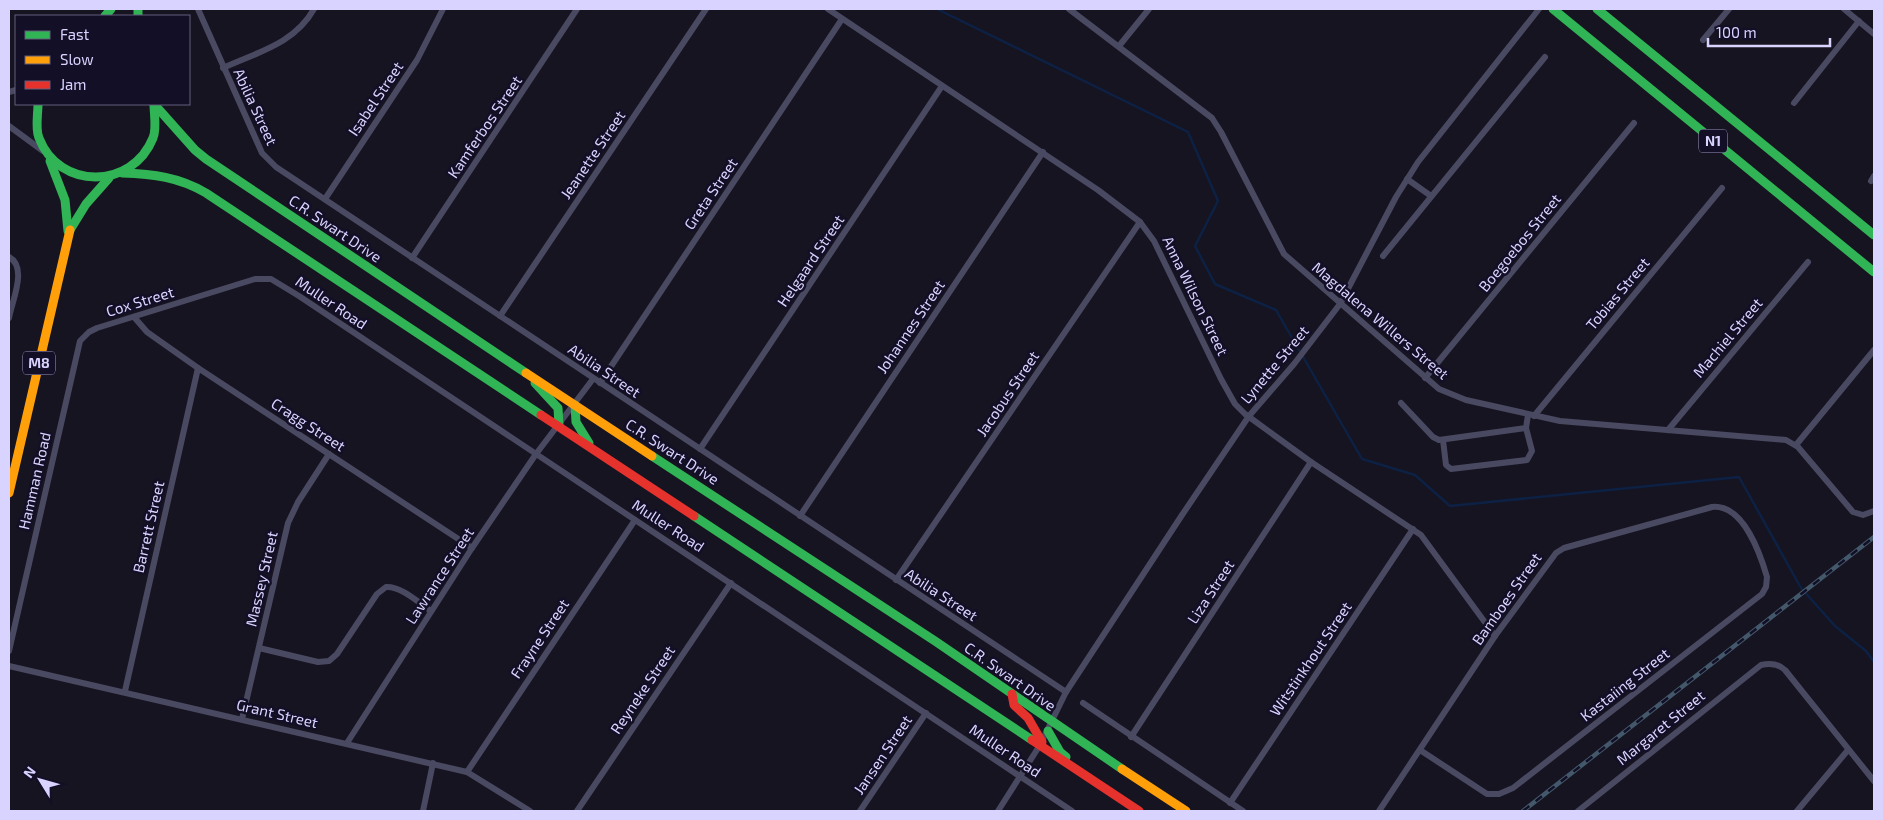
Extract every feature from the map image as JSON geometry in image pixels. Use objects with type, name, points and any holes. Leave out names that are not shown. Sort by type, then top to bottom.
[{"type":"main road","name":"N1","points":[[1553,9],[1874,272]]},
{"type":"main road","name":"N1","points":[[1597,9],[1874,235]]},
{"type":"main road","name":"M8","points":[[38,105],[36,128],[62,192],[69,232]]},
{"type":"main road","name":"M8","points":[[47,154],[62,169],[75,176],[92,179],[109,178],[122,173],[137,163],[151,143],[156,124],[154,105]]},
{"type":"main road","name":"C.R. Swart Drive","points":[[155,105],[189,144],[206,159],[529,375],[928,636],[1012,694],[1050,727],[1186,811]]},
{"type":"main road","points":[[122,173],[162,174],[189,182],[1041,743],[1139,811]]},
{"type":"main road","name":"M8","points":[[9,493],[69,232],[86,204],[109,178]]},
{"type":"main road","points":[[529,375],[558,408],[559,426]]},
{"type":"main road","points":[[575,405],[576,422],[592,448]]},
{"type":"main road","points":[[1012,694],[1014,705],[1028,718],[1041,743]]},
{"type":"main road","points":[[1050,727],[1060,752],[1073,767]]},
{"type":"street","name":"Abilia Street","points":[[198,9],[265,158],[281,171],[1066,692]]},
{"type":"street","points":[[223,68],[290,38],[305,24],[314,9]]},
{"type":"street","name":"Isabel Street","points":[[325,199],[417,60],[442,9]]},
{"type":"street","name":"Kamferbos Street","points":[[412,258],[577,9]]},
{"type":"street","name":"Jeanette Street","points":[[500,316],[706,9]]},
{"type":"street","name":"Anna Wilson Street","points":[[828,9],[1043,152],[1122,206],[1140,222],[1154,240],[1172,273],[1226,389],[1235,404],[1311,462],[1413,528],[1433,549],[1495,636]]},
{"type":"street","name":"Magdalena Willers Street","points":[[1069,9],[1207,114],[1216,124],[1284,254],[1425,378],[1453,396],[1531,416],[1597,425],[1771,438],[1786,440],[1796,445]]},
{"type":"street","points":[[1119,46],[1149,9]]},
{"type":"street","name":"Lynette Street","points":[[998,811],[1041,743],[1066,692],[1249,416],[1294,364],[1340,304],[1407,179],[1430,146],[1540,9]]},
{"type":"street","points":[[1703,40],[1728,9]]},
{"type":"street","points":[[1844,9],[1874,34]]},
{"type":"street","name":"Greta Street","points":[[600,383],[842,19]]},
{"type":"street","points":[[1794,103],[1859,21]]},
{"type":"street","points":[[1383,256],[1545,57]]},
{"type":"street","name":"Helgaard Street","points":[[700,449],[942,86]]},
{"type":"street","name":"Boegoebos Street","points":[[1425,378],[1634,123]]},
{"type":"street","points":[[9,126],[47,154]]},
{"type":"street","name":"Johannes Street","points":[[800,516],[1043,152]]},
{"type":"street","points":[[1407,179],[1432,196]]},
{"type":"street","name":"Tobias Street","points":[[1531,416],[1722,188]]},
{"type":"street","name":"Jacobus Street","points":[[896,580],[1140,222]]},
{"type":"street","points":[[9,257],[18,265],[9,318]]},
{"type":"street","name":"Machiel Street","points":[[1668,430],[1808,262]]},
{"type":"street","name":"Muller Road","points":[[245,282],[262,278],[277,282],[1072,811]]},
{"type":"street","name":"Cox Street","points":[[72,376],[77,348],[84,336],[97,328],[245,282]]},
{"type":"street","name":"Cragg Street","points":[[134,317],[147,332],[198,368],[472,548]]},
{"type":"street","points":[[1874,350],[1796,445],[1853,512],[1863,515],[1874,511]]},
{"type":"street","name":"Barrett Street","points":[[125,691],[198,368]]},
{"type":"street","name":"Hamman Road","points":[[9,651],[72,376]]},
{"type":"street","points":[[575,405],[593,379]]},
{"type":"street","points":[[1401,403],[1433,437],[1443,440],[1526,428]]},
{"type":"street","name":"Lawrance Street","points":[[347,743],[472,548],[536,454],[575,405]]},
{"type":"street","points":[[1443,440],[1446,464],[1450,469],[1527,460],[1532,451],[1526,428],[1531,416]]},
{"type":"street","name":"Massey Street","points":[[242,719],[288,523],[302,496],[329,454]]},
{"type":"street","name":"Liza Street","points":[[1131,737],[1311,462]]},
{"type":"street","name":"Bamboes Street","points":[[1379,811],[1495,636],[1551,557],[1561,548],[1712,507],[1720,507],[1730,511]]},
{"type":"street","name":"Kastaiing Street","points":[[1420,750],[1486,794],[1492,795],[1513,788],[1764,591],[1767,582],[1765,571],[1744,524],[1730,511]]},
{"type":"street","name":"Frayne Street","points":[[467,772],[635,520]]},
{"type":"street","name":"Witstinkhout Street","points":[[1230,803],[1413,528]]},
{"type":"street","name":"Reyneke Street","points":[[577,811],[731,583]]},
{"type":"street","points":[[259,648],[318,662],[328,661],[337,654],[377,594],[386,587],[397,590],[431,611]]},
{"type":"street","name":"Margaret Street","points":[[1578,811],[1761,665],[1773,664],[1782,667],[1848,750]]},
{"type":"street","name":"Grant Street","points":[[9,666],[125,691],[467,772],[530,811]]},
{"type":"street","points":[[1083,703],[1243,811]]},
{"type":"street","name":"Jansen Street","points":[[860,811],[926,713]]},
{"type":"street","points":[[1797,811],[1848,750],[1874,781]]},
{"type":"street","points":[[423,811],[433,763]]},
{"type":"waterway","points":[[937,9],[1188,132],[1218,201],[1195,246],[1215,284],[1276,310],[1362,459],[1415,475],[1450,506],[1739,477],[1801,588],[1835,626],[1866,651],[1874,662]]},
{"type":"railway","points":[[1523,811],[1874,537]]},
{"type":"traffic: fast","points":[[106,15],[111,9]]},
{"type":"traffic: fast","points":[[138,9],[138,15]]},
{"type":"traffic: fast","points":[[1553,9],[1874,272]]},
{"type":"traffic: fast","points":[[1597,9],[1874,235]]},
{"type":"traffic: fast","points":[[38,105],[38,134],[49,155],[62,167],[78,175],[96,177],[113,175],[129,167],[143,155],[154,134],[154,105]]},
{"type":"traffic: fast","points":[[155,105],[195,150],[206,159],[526,373]]},
{"type":"traffic: fast","points":[[50,161],[65,200],[68,231]]},
{"type":"traffic: fast","points":[[122,173],[166,177],[186,183],[206,193],[541,415]]},
{"type":"traffic: fast","points":[[70,230],[86,204],[109,178]]},
{"type":"traffic: fast","points":[[535,383],[558,408],[559,426]]},
{"type":"traffic: fast","points":[[575,405],[576,422],[589,443]]},
{"type":"traffic: fast","points":[[652,456],[935,641],[1122,769]]},
{"type":"traffic: fast","points":[[694,516],[1032,740]]},
{"type":"traffic: fast","points":[[1048,731],[1060,752],[1066,757]]},
{"type":"traffic: slow","points":[[9,493],[70,230]]},
{"type":"traffic: slow","points":[[526,373],[652,456]]},
{"type":"traffic: slow","points":[[1122,769],[1186,811]]},
{"type":"traffic: jam","points":[[541,415],[694,516]]},
{"type":"traffic: jam","points":[[1012,694],[1014,705],[1028,718],[1042,742]]},
{"type":"traffic: jam","points":[[1032,740],[1139,811]]}]
